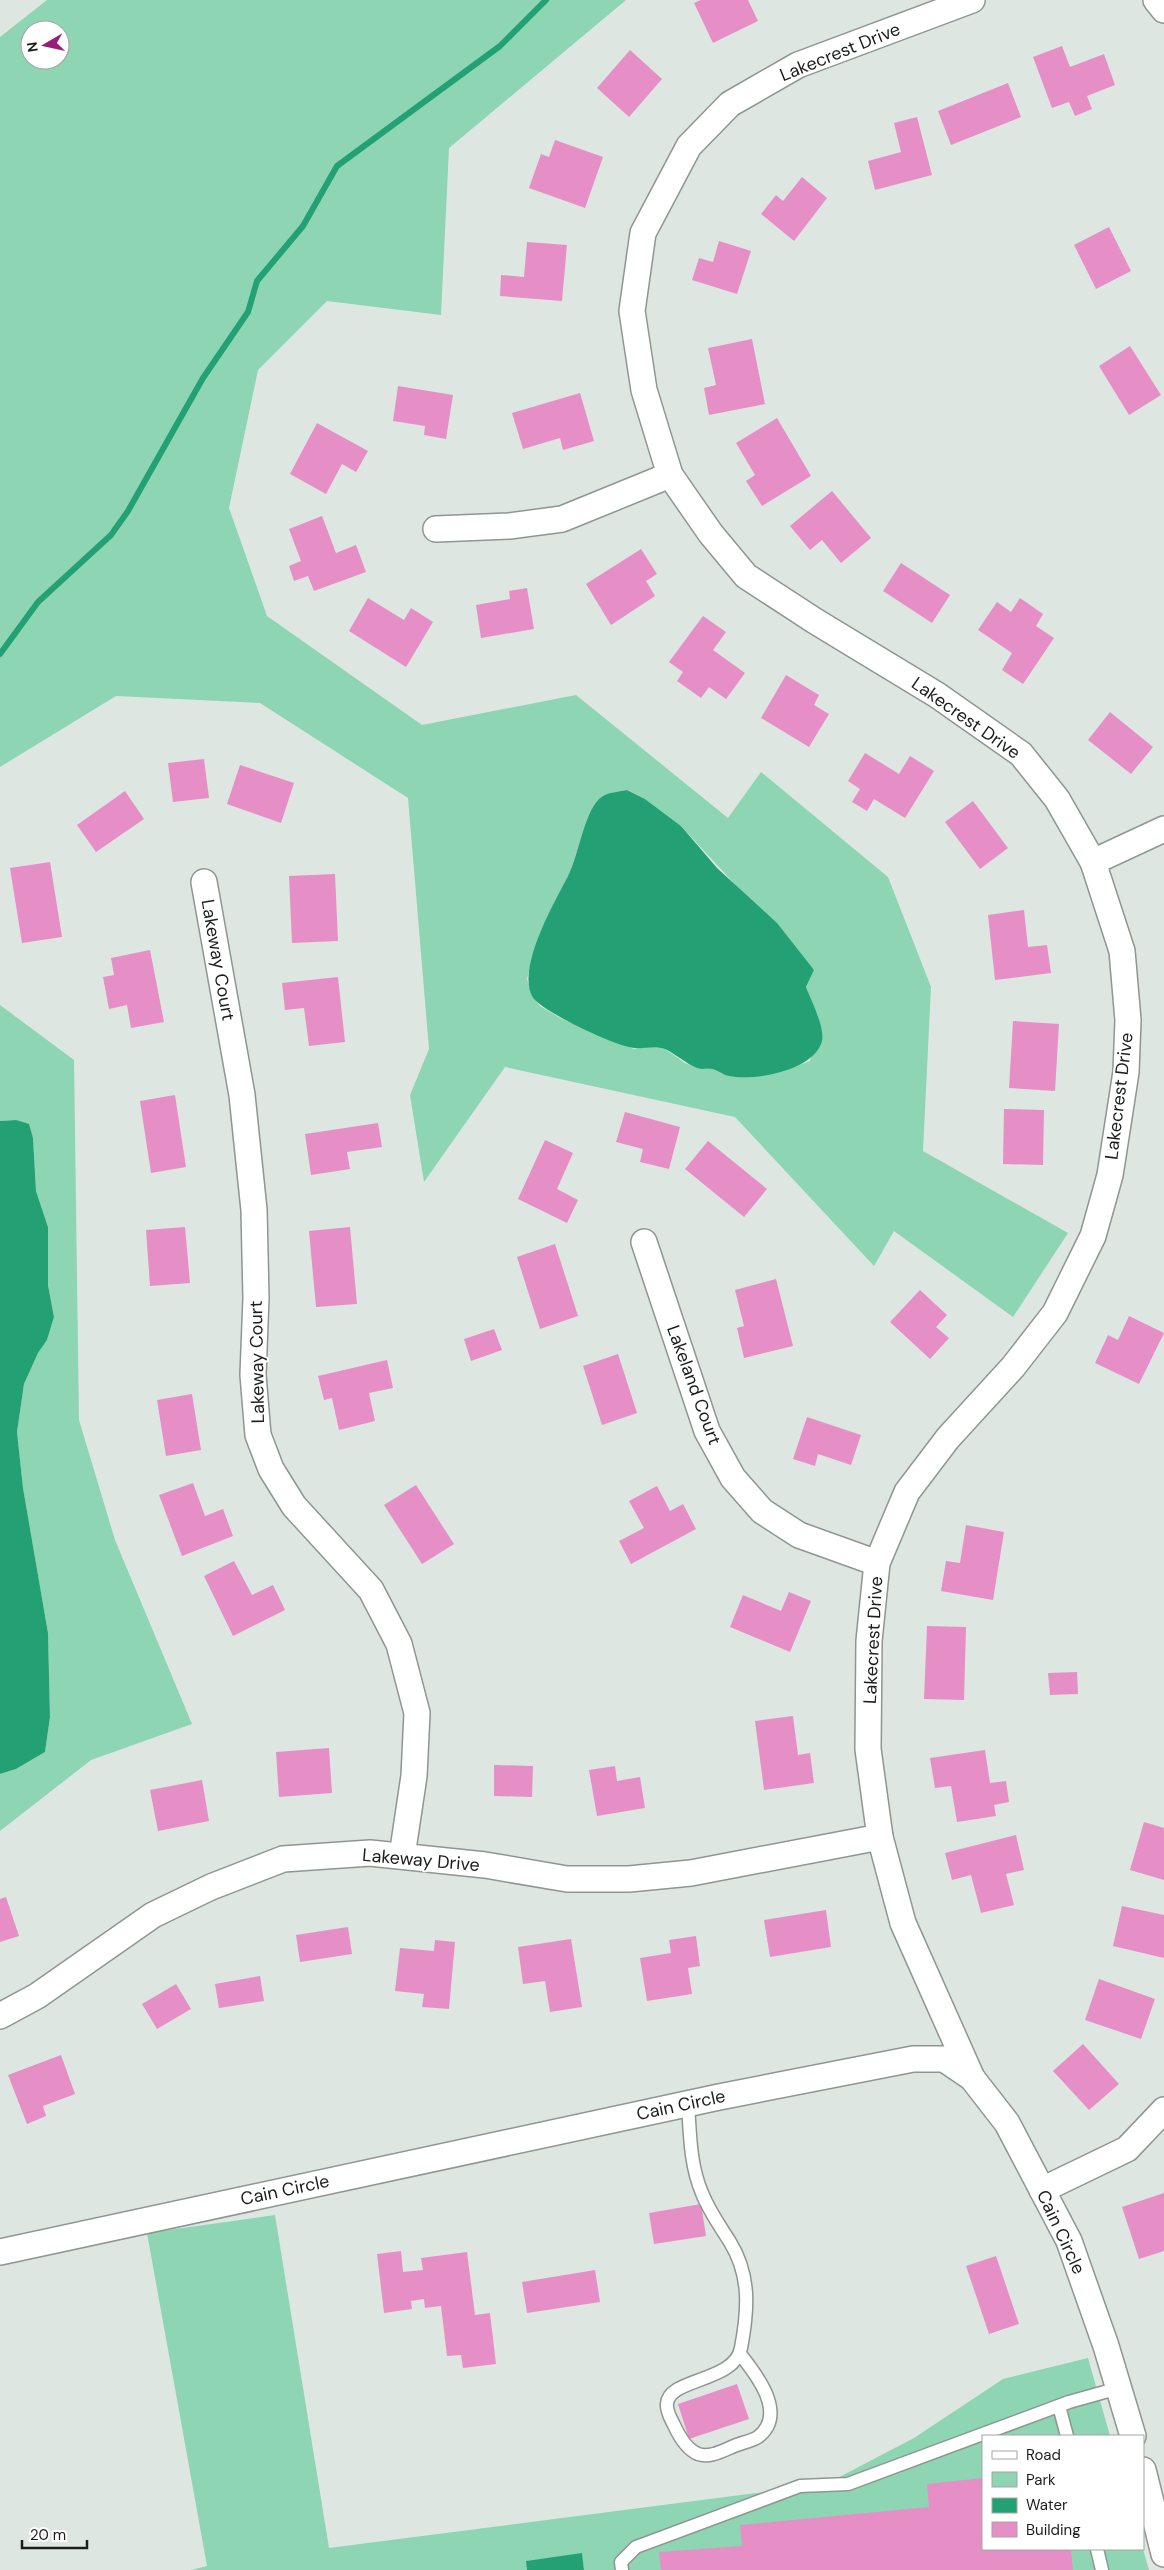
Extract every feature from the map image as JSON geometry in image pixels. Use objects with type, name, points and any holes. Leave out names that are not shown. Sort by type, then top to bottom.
[{"type":"street","name":"Lakecrest Drive","points":[[972,0],[798,65],[730,104],[690,146],[643,233],[632,311],[644,390],[670,475],[712,534],[746,576],[815,621],[937,695],[1021,754],[1057,799],[1093,862],[1122,952],[1128,1020],[1126,1072],[1111,1165],[1093,1236],[1055,1313],[1013,1368],[948,1438],[907,1492],[878,1563],[869,1641],[868,1749],[880,1837],[904,1923],[972,2078]]},
{"type":"street","points":[[1156,0],[1164,10]]},
{"type":"street","points":[[436,529],[509,526],[562,519],[670,475]]},
{"type":"street","points":[[1093,862],[1164,828]]},
{"type":"street","name":"Lakeway Court","points":[[204,882],[242,1095],[254,1210],[256,1298],[253,1375],[258,1435],[271,1470],[294,1506],[371,1590],[399,1644],[417,1713],[414,1776],[402,1856]]},
{"type":"street","name":"Lakeland Court","points":[[644,1242],[707,1431],[733,1478],[762,1512],[798,1535],[878,1563]]},
{"type":"street","name":"Lakeway Drive","points":[[0,2016],[37,1996],[153,1915],[211,1887],[283,1859],[370,1853],[485,1865],[567,1879],[629,1879],[691,1873],[880,1837]]},
{"type":"street","name":"Cain Circle","points":[[0,2252],[688,2104],[913,2059],[944,2059],[972,2078],[1006,2123],[1069,2241],[1119,2388],[1133,2435]]},
{"type":"street","points":[[1042,2190],[1127,2149],[1164,2110]]},
{"type":"street","points":[[1144,2474],[1164,2554]]},
{"type":"lane","points":[[688,2104],[691,2148],[701,2192],[739,2259],[748,2300],[740,2354],[724,2371],[677,2389],[669,2396],[666,2404],[677,2431],[688,2448],[698,2454],[711,2455],[758,2437],[770,2417],[769,2402],[762,2385],[740,2354]]},
{"type":"lane","points":[[622,2570],[621,2562],[636,2547],[800,2486],[848,2484],[1059,2406],[1119,2388]]},
{"type":"lane","points":[[1059,2406],[1067,2435]]},
{"type":"lane","points":[[1097,2550],[1102,2570]]},
{"type":"green space","points":[[47,0],[626,0],[449,148],[441,315],[327,301],[258,370],[229,508],[267,616],[422,725],[576,695],[728,818],[761,772],[888,877],[931,987],[923,1151],[1068,1233],[1013,1317],[894,1231],[874,1266],[735,1117],[505,1067],[424,1182],[410,1095],[429,1049],[408,798],[260,703],[116,696],[0,767],[0,37],[20,21],[20,70],[70,70],[70,20],[22,20]],"holes":[[[628,790],[645,799],[681,826],[814,970],[806,987],[819,1019],[810,1061],[784,1071],[748,1077],[728,1076],[713,1069],[700,1069],[685,1063],[665,1049],[653,1046],[634,1049],[562,1019],[540,1006],[532,996],[527,979],[532,957],[550,911],[570,872],[583,832],[608,794]]]},
{"type":"green space","points":[[0,1005],[74,1060],[79,1420],[115,1540],[192,1724],[91,1760],[0,1831],[0,1774],[16,1769],[45,1752],[50,1717],[48,1633],[23,1488],[17,1432],[24,1384],[38,1353],[47,1340],[54,1317],[48,1285],[48,1227],[36,1191],[33,1138],[16,1120],[0,1121]]},
{"type":"green space","points":[[275,2215],[329,2548],[826,2484],[914,2438],[1003,2379],[1088,2358],[1110,2435],[982,2435],[982,2550],[1143,2550],[1149,2570],[584,2570],[582,2554],[527,2561],[527,2570],[191,2570],[207,2566],[147,2233]]},
{"type":"water","points":[[627,790],[645,799],[681,826],[717,868],[777,923],[814,970],[806,987],[820,1021],[822,1041],[817,1051],[808,1060],[796,1067],[768,1075],[753,1077],[729,1076],[710,1069],[697,1068],[665,1049],[657,1047],[635,1048],[613,1042],[563,1019],[537,1002],[532,996],[529,984],[529,969],[533,952],[539,935],[572,868],[589,815],[602,797]]},
{"type":"water","points":[[16,1120],[29,1124],[33,1138],[36,1191],[48,1227],[48,1285],[54,1317],[47,1340],[38,1353],[24,1384],[17,1432],[23,1488],[48,1633],[50,1717],[45,1752],[16,1769],[0,1774],[0,1121]]},
{"type":"water","points":[[582,2553],[584,2570],[527,2570],[526,2561]]},
{"type":"building","points":[[701,0],[748,0],[758,21],[713,43],[694,3]]},
{"type":"building","points":[[1062,46],[1070,67],[1104,54],[1115,85],[1087,96],[1092,109],[1075,116],[1069,102],[1052,108],[1033,57]]},
{"type":"building","points":[[630,50],[662,79],[629,117],[597,88]]},
{"type":"building","points":[[1008,83],[1021,117],[951,145],[938,111]]},
{"type":"building","points":[[917,117],[932,175],[875,190],[868,161],[901,152],[894,123]]},
{"type":"building","points":[[555,140],[603,157],[585,208],[529,188],[541,154],[549,157]]},
{"type":"building","points":[[802,177],[827,198],[794,241],[761,214],[776,195],[783,201]]},
{"type":"building","points":[[1109,227],[1131,271],[1096,289],[1074,245]]},
{"type":"building","points":[[719,241],[751,251],[737,294],[692,280],[699,258],[713,262]]},
{"type":"building","points":[[527,242],[567,245],[562,301],[500,296],[501,275],[524,277]]},
{"type":"building","points":[[752,339],[765,404],[709,415],[704,388],[716,385],[708,348]]},
{"type":"building","points":[[1130,346],[1161,395],[1129,415],[1099,366]]},
{"type":"building","points":[[398,386],[453,395],[446,439],[424,435],[425,426],[393,421]]},
{"type":"building","points":[[580,393],[594,441],[563,450],[560,438],[523,449],[512,413]]},
{"type":"building","points":[[777,418],[811,476],[762,506],[746,481],[755,475],[736,443]]},
{"type":"building","points":[[317,423],[368,451],[356,472],[342,464],[326,494],[290,474]]},
{"type":"building","points":[[832,491],[871,538],[841,563],[822,540],[810,550],[790,526]]},
{"type":"building","points":[[322,516],[336,553],[356,545],[366,572],[314,591],[308,576],[294,581],[289,566],[301,561],[289,529]]},
{"type":"building","points":[[641,549],[657,574],[646,581],[655,596],[611,625],[586,584]]},
{"type":"building","points":[[901,563],[950,595],[932,623],[883,591]]},
{"type":"building","points":[[527,588],[534,629],[481,638],[476,605],[510,599],[509,591]]},
{"type":"building","points":[[368,598],[404,620],[411,608],[433,622],[406,667],[349,631]]},
{"type":"building","points":[[1020,598],[1043,614],[1036,626],[1054,638],[1023,684],[1002,670],[1012,653],[978,630],[997,602],[1011,612]]},
{"type":"building","points":[[703,616],[726,632],[713,650],[745,673],[726,699],[709,687],[701,698],[677,681],[683,672],[669,662]]},
{"type":"building","points":[[786,675],[819,695],[814,705],[829,714],[809,747],[761,718]]},
{"type":"building","points":[[1110,712],[1153,747],[1131,774],[1088,740]]},
{"type":"building","points":[[865,753],[899,774],[910,756],[934,771],[905,818],[874,799],[867,811],[852,802],[860,789],[848,781]]},
{"type":"building","points":[[204,759],[209,798],[173,802],[168,763]]},
{"type":"building","points":[[240,765],[294,783],[281,823],[227,804]]},
{"type":"building","points":[[125,791],[144,819],[96,852],[77,825]]},
{"type":"building","points":[[973,801],[1008,848],[980,869],[945,822]]},
{"type":"building","points":[[50,862],[62,937],[22,943],[10,868]]},
{"type":"building","points":[[335,874],[338,941],[292,943],[289,876]]},
{"type":"building","points":[[1024,910],[1028,947],[1047,945],[1051,973],[995,980],[988,915]]},
{"type":"building","points":[[150,950],[164,1022],[131,1028],[127,1005],[109,1009],[103,977],[114,975],[111,958]]},
{"type":"building","points":[[338,977],[345,1042],[309,1046],[304,1008],[285,1010],[282,983]]},
{"type":"building","points":[[1013,1021],[1059,1024],[1055,1091],[1009,1088]]},
{"type":"building","points":[[175,1095],[186,1167],[151,1173],[140,1101]]},
{"type":"building","points":[[1004,1109],[1044,1110],[1043,1165],[1003,1164]]},
{"type":"building","points":[[625,1112],[680,1127],[669,1169],[640,1162],[643,1149],[616,1142]]},
{"type":"building","points":[[378,1123],[382,1147],[347,1152],[350,1169],[311,1175],[305,1134]]},
{"type":"building","points":[[545,1140],[573,1153],[557,1189],[578,1200],[567,1223],[518,1199]]},
{"type":"building","points":[[708,1141],[767,1189],[744,1217],[685,1169]]},
{"type":"building","points":[[185,1227],[190,1283],[150,1286],[146,1230]]},
{"type":"building","points":[[350,1227],[357,1304],[316,1307],[309,1231]]},
{"type":"building","points":[[555,1244],[578,1316],[540,1329],[517,1257]]},
{"type":"building","points":[[776,1279],[793,1346],[744,1358],[737,1328],[744,1326],[735,1290]]},
{"type":"building","points":[[920,1290],[947,1315],[936,1327],[949,1338],[930,1359],[890,1322]]},
{"type":"building","points":[[1129,1316],[1164,1333],[1139,1384],[1095,1363],[1108,1335],[1118,1340]]},
{"type":"building","points":[[494,1329],[502,1350],[471,1361],[464,1339]]},
{"type":"building","points":[[618,1354],[637,1413],[602,1425],[583,1366]]},
{"type":"building","points":[[387,1360],[393,1388],[369,1393],[375,1421],[339,1430],[332,1398],[324,1400],[318,1376]]},
{"type":"building","points":[[192,1394],[201,1450],[166,1456],[157,1400]]},
{"type":"building","points":[[807,1417],[861,1435],[851,1465],[818,1454],[815,1466],[793,1459]]},
{"type":"building","points":[[193,1483],[205,1516],[223,1509],[233,1536],[182,1556],[159,1495]]},
{"type":"building","points":[[416,1485],[454,1544],[422,1564],[384,1505]]},
{"type":"building","points":[[657,1486],[670,1511],[683,1504],[696,1529],[631,1564],[619,1541],[644,1528],[629,1501]]},
{"type":"building","points":[[966,1525],[1004,1532],[993,1600],[941,1591],[946,1561],[960,1563]]},
{"type":"building","points":[[234,1561],[252,1595],[273,1585],[285,1610],[233,1636],[204,1576]]},
{"type":"building","points":[[789,1592],[811,1601],[790,1652],[730,1627],[743,1595],[781,1611]]},
{"type":"building","points":[[927,1626],[966,1627],[964,1700],[924,1699]]},
{"type":"building","points":[[1077,1672],[1078,1694],[1050,1695],[1048,1673]]},
{"type":"building","points":[[793,1716],[798,1755],[810,1753],[814,1783],[764,1790],[755,1721]]},
{"type":"building","points":[[329,1748],[332,1793],[279,1797],[276,1752]]},
{"type":"building","points":[[985,1750],[990,1783],[1006,1781],[1009,1802],[994,1805],[996,1816],[957,1822],[951,1786],[935,1788],[930,1758]]},
{"type":"building","points":[[494,1765],[533,1766],[532,1797],[494,1796]]},
{"type":"building","points":[[615,1766],[617,1781],[640,1777],[645,1808],[597,1816],[589,1770]]},
{"type":"building","points":[[202,1780],[209,1821],[158,1831],[150,1790]]},
{"type":"building","points":[[1144,1822],[1164,1828],[1164,1880],[1130,1870]]},
{"type":"building","points":[[1016,1835],[1024,1870],[1006,1874],[1014,1905],[981,1913],[971,1875],[952,1880],[945,1853]]},
{"type":"building","points":[[6,1897],[19,1936],[0,1942],[0,1899]]},
{"type":"building","points":[[1122,1906],[1164,1915],[1164,1958],[1113,1946]]},
{"type":"building","points":[[826,1910],[831,1947],[770,1957],[764,1920]]},
{"type":"building","points":[[348,1927],[352,1954],[300,1962],[296,1935]]},
{"type":"building","points":[[696,1936],[700,1966],[688,1968],[692,1994],[647,2001],[640,1958],[671,1953],[669,1940]]},
{"type":"building","points":[[571,1939],[582,2007],[550,2012],[545,1981],[523,1984],[518,1947]]},
{"type":"building","points":[[435,1940],[455,1942],[449,2009],[422,2007],[424,1994],[395,1991],[400,1948],[434,1951]]},
{"type":"building","points":[[260,1976],[264,2001],[219,2008],[215,1984]]},
{"type":"building","points":[[1099,1979],[1155,1999],[1141,2039],[1085,2020]]},
{"type":"building","points":[[176,1984],[191,2009],[157,2029],[142,2004]]},
{"type":"building","points":[[1083,2044],[1119,2084],[1089,2110],[1053,2071]]},
{"type":"building","points":[[61,2055],[75,2094],[43,2106],[46,2116],[27,2124],[8,2075]]},
{"type":"building","points":[[1164,2193],[1164,2251],[1139,2259],[1122,2207]]},
{"type":"building","points":[[701,2204],[706,2236],[654,2244],[649,2213]]},
{"type":"building","points":[[401,2251],[403,2272],[423,2270],[421,2258],[467,2252],[475,2315],[490,2313],[496,2364],[463,2368],[461,2355],[447,2356],[441,2306],[425,2308],[424,2299],[411,2301],[412,2309],[384,2313],[377,2254]]},
{"type":"building","points":[[996,2256],[1019,2324],[989,2334],[966,2266]]},
{"type":"building","points":[[595,2270],[600,2302],[527,2313],[522,2282]]},
{"type":"building","points":[[737,2384],[749,2419],[689,2439],[678,2404]]},
{"type":"building","points":[[982,2478],[982,2550],[1071,2550],[1073,2570],[661,2570],[659,2552],[742,2546],[740,2525],[929,2507],[927,2484]]},
{"type":"waterway","points":[[0,654],[38,602],[111,535],[128,511],[203,378],[248,312],[257,281],[303,226],[337,166],[500,46],[546,0]]}]
